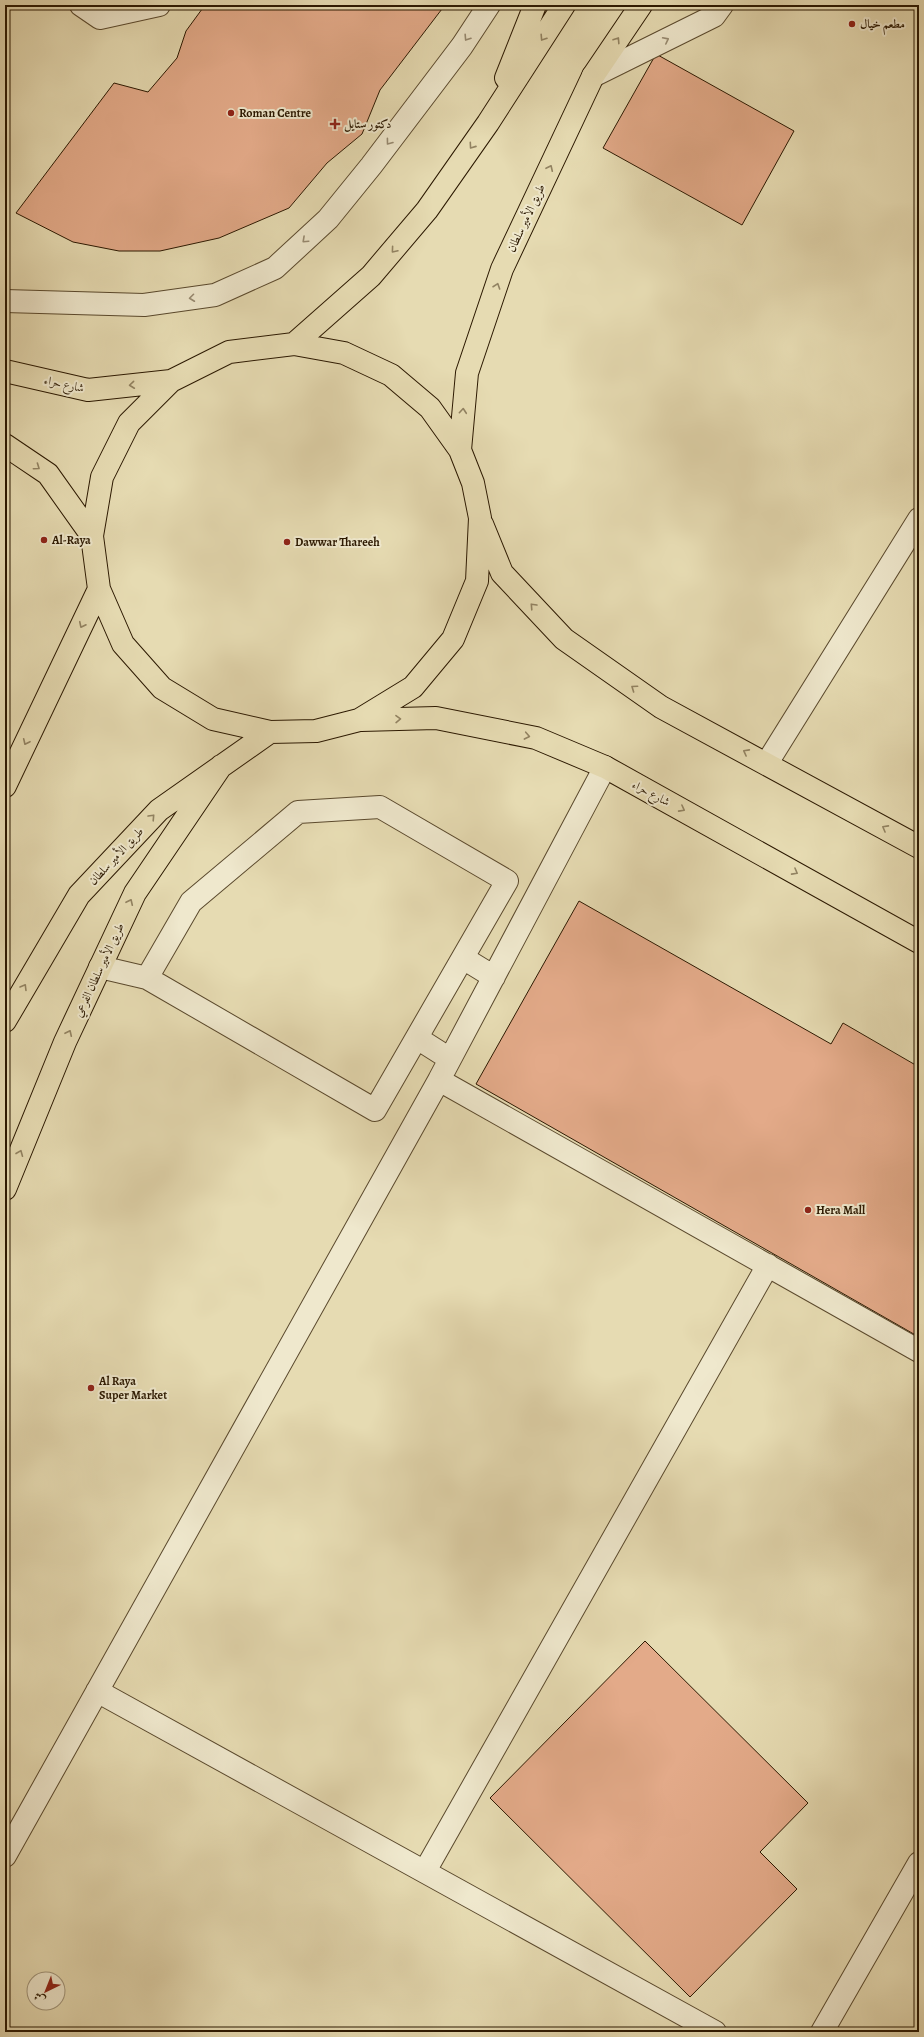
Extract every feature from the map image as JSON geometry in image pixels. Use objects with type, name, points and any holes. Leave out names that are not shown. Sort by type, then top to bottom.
[{"type":"main road","points":[[488,123],[535,5]]},
{"type":"main road","points":[[294,344],[371,276],[427,210],[488,123],[564,5]]},
{"type":"main road","name":"طريق الأمير سلطان","points":[[460,450],[467,373],[502,269],[594,76],[641,5]]},
{"type":"main road","points":[[480,518],[477,581],[454,639],[413,687],[359,720],[316,731],[270,732],[213,718],[162,688],[123,644],[99,590],[92,536],[102,477],[128,423],[171,381],[229,352],[294,344],[344,353],[391,375],[430,408],[460,450],[473,483],[480,518],[502,573],[564,639],[661,707],[767,763],[919,847]]},
{"type":"main road","name":"شارع حراء","points":[[5,371],[88,390],[171,381]]},
{"type":"main road","points":[[5,445],[48,474],[92,536]]},
{"type":"main road","points":[[5,786],[99,590]]},
{"type":"main road","name":"شارع حراء","points":[[359,720],[436,718],[536,738],[605,767],[919,942]]},
{"type":"main road","name":"طريق الأمير سلطان","points":[[5,1021],[79,895],[159,810],[270,732]]},
{"type":"main road","name":"طريق الأمير سلطان الفرعي","points":[[5,1189],[65,1042],[134,893],[221,766]]},
{"type":"street","points":[[81,5],[100,18],[159,5]]},
{"type":"street","points":[[5,301],[144,305],[215,296],[275,268],[333,213],[462,46],[489,5]]},
{"type":"street","points":[[594,76],[714,16],[722,5]]},
{"type":"street","points":[[767,763],[919,519]]},
{"type":"street","points":[[5,1856],[439,1080],[605,767]]},
{"type":"street","points":[[100,967],[147,978],[375,1110],[507,881],[380,807],[298,812],[191,902],[147,978]]},
{"type":"street","points":[[463,958],[494,977]]},
{"type":"street","points":[[417,1038],[450,1059]]},
{"type":"street","points":[[439,1080],[919,1351]]},
{"type":"street","points":[[425,1871],[768,1265]]},
{"type":"street","points":[[98,1691],[715,2032]]},
{"type":"street","points":[[822,2032],[919,1863]]},
{"type":"building","name":"Roman Centre","points":[[205,5],[445,5],[380,90],[362,134],[327,163],[289,208],[219,238],[160,251],[119,251],[73,242],[16,213],[114,83],[148,92],[177,58],[186,31]]},
{"type":"building","points":[[656,54],[794,131],[742,225],[603,148]]},
{"type":"building","name":"Hera Mall","points":[[579,901],[831,1044],[843,1023],[919,1067],[919,1337],[476,1084]]},
{"type":"building","points":[[645,1641],[808,1803],[760,1852],[797,1889],[690,1997],[490,1798]]},
{"type":"place","name":"مطعم خيال","points":[[852,24]]},
{"type":"place","name":"Roman Centre","points":[[231,113]]},
{"type":"place","name":"دكتور ستايل","points":[[335,124]]},
{"type":"place","name":"Al-Raya","points":[[44,540]]},
{"type":"place","name":"Dawwar Thareeh","points":[[287,542]]},
{"type":"place","name":"Hera Mall","points":[[808,1210]]},
{"type":"place","name":"Al Raya Super Market","points":[[91,1388]]}]
